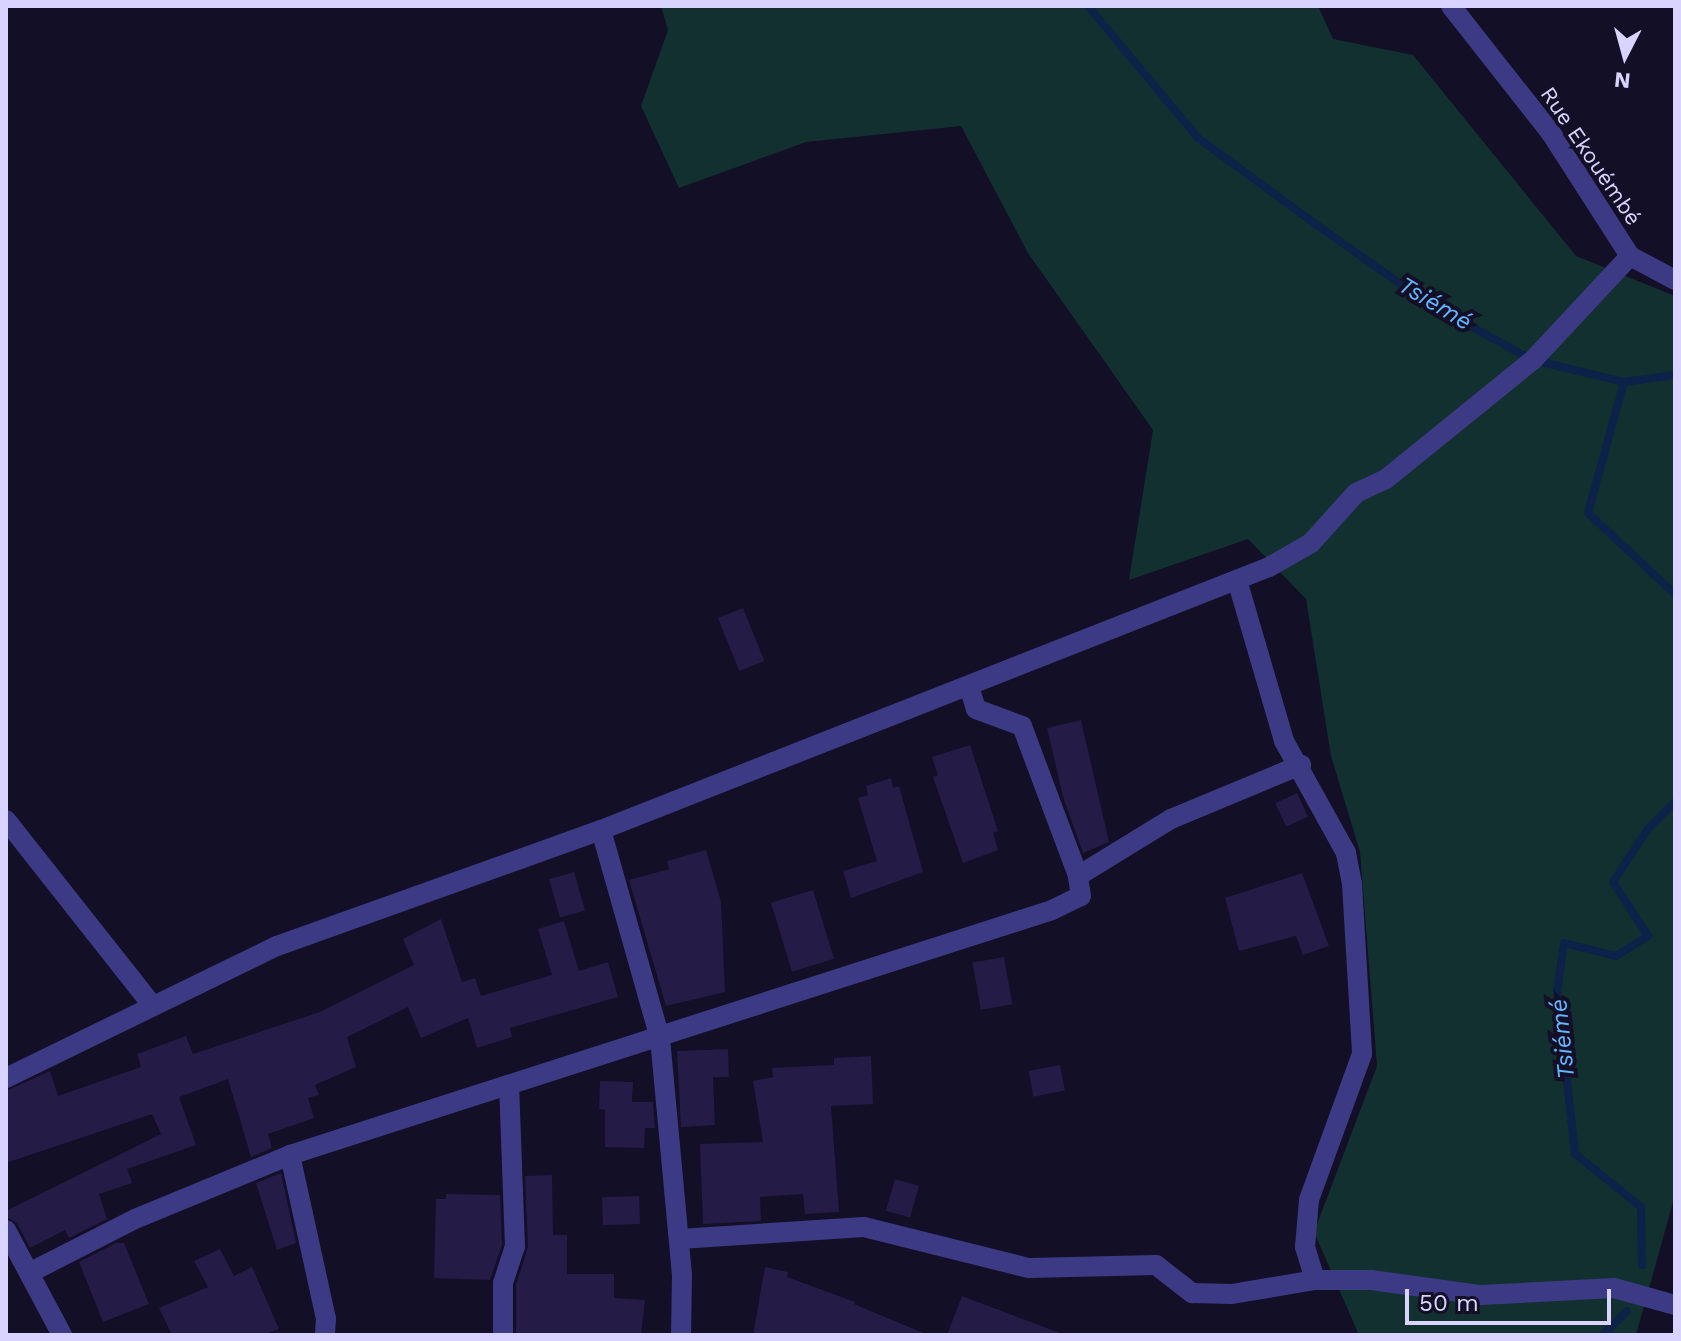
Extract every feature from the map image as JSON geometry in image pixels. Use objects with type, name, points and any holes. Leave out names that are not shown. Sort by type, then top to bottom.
[{"type":"street","name":"Rue Ekouémbé","points":[[1451,6],[1551,133],[1630,256],[1675,280]]},
{"type":"street","points":[[6,1078],[277,946],[601,830],[1237,580],[1311,543],[1356,493],[1386,479],[1533,360],[1630,256]]},
{"type":"street","points":[[1237,580],[1284,741],[1301,765],[1346,853],[1352,884],[1362,1054],[1309,1200],[1305,1247],[1315,1280]]},
{"type":"street","points":[[31,1272],[135,1219],[290,1155],[1052,910],[1081,896],[1078,876],[1022,726],[976,709],[969,686]]},
{"type":"street","points":[[1078,876],[1171,819],[1301,765]]},
{"type":"street","points":[[6,820],[153,1006]]},
{"type":"street","points":[[601,830],[660,1038],[679,1239],[681,1335]]},
{"type":"street","points":[[503,1335],[503,1283],[515,1247],[509,1085]]},
{"type":"street","points":[[290,1155],[326,1319],[325,1335]]},
{"type":"street","points":[[679,1239],[864,1227],[1029,1268],[1156,1265],[1192,1293],[1232,1294],[1315,1280],[1371,1280],[1481,1295],[1614,1288],[1675,1305]]},
{"type":"street","points":[[6,1230],[62,1335]]},
{"type":"green space","points":[[661,6],[1318,6],[1333,39],[1413,55],[1576,256],[1675,296],[1675,1195],[1636,1335],[1359,1335],[1314,1232],[1377,1066],[1360,852],[1331,756],[1306,599],[1248,539],[1129,580],[1153,430],[1028,253],[961,126],[806,142],[679,188],[641,106],[668,30]]},
{"type":"building","points":[[743,608],[764,661],[739,671],[718,618]]},
{"type":"building","points":[[1081,720],[1109,842],[1083,853],[1063,797],[1047,728]]},
{"type":"building","points":[[970,745],[998,831],[993,833],[998,850],[963,863],[933,777],[938,775],[932,757]]},
{"type":"building","points":[[891,778],[893,788],[899,786],[923,872],[851,898],[843,871],[877,861],[858,798],[868,795],[866,786]]},
{"type":"building","points":[[1297,793],[1308,817],[1286,827],[1275,803]]},
{"type":"building","points":[[706,850],[721,902],[725,992],[666,1006],[629,880],[669,869],[667,861]]},
{"type":"building","points":[[574,872],[585,910],[560,918],[549,879]]},
{"type":"building","points":[[1302,873],[1329,946],[1303,955],[1296,936],[1239,951],[1225,898]]},
{"type":"building","points":[[813,890],[834,959],[792,972],[771,903]]},
{"type":"building","points":[[441,919],[462,982],[475,978],[481,996],[552,975],[538,929],[564,921],[579,971],[608,962],[618,997],[510,1028],[512,1037],[477,1048],[468,1018],[421,1038],[408,1007],[347,1037],[356,1067],[315,1085],[319,1095],[308,1098],[314,1118],[268,1134],[272,1148],[251,1157],[228,1079],[179,1097],[196,1145],[127,1169],[132,1183],[99,1194],[107,1219],[69,1238],[65,1230],[30,1248],[17,1223],[6,1217],[6,1211],[161,1134],[152,1114],[6,1163],[6,1091],[50,1071],[58,1096],[141,1067],[137,1054],[186,1036],[193,1054],[320,1012],[414,965],[403,939]]},
{"type":"building","points":[[1004,957],[1012,1004],[981,1010],[972,963]]},
{"type":"building","points":[[728,1049],[729,1077],[713,1077],[715,1125],[681,1127],[677,1051]]},
{"type":"building","points":[[871,1056],[873,1104],[831,1106],[839,1212],[805,1214],[803,1194],[760,1197],[761,1221],[703,1224],[700,1144],[763,1142],[753,1081],[773,1077],[772,1068],[834,1065],[834,1058]]},
{"type":"building","points":[[1060,1065],[1065,1091],[1034,1097],[1029,1071]]},
{"type":"building","points":[[600,1081],[633,1082],[632,1102],[653,1102],[655,1128],[645,1128],[644,1148],[605,1147],[605,1110],[599,1109]]},
{"type":"building","points":[[281,1173],[296,1243],[277,1250],[256,1183]]},
{"type":"building","points":[[552,1175],[553,1235],[567,1235],[567,1274],[614,1274],[614,1298],[645,1300],[641,1335],[516,1335],[516,1285],[528,1247],[525,1176]]},
{"type":"building","points":[[895,1179],[919,1186],[910,1218],[886,1211]]},
{"type":"building","points":[[446,1194],[500,1195],[502,1245],[490,1280],[434,1278],[436,1199],[446,1199]]},
{"type":"building","points":[[639,1196],[640,1224],[603,1225],[602,1197]]},
{"type":"building","points":[[116,1243],[124,1243],[149,1304],[103,1322],[79,1262]]},
{"type":"building","points":[[220,1249],[234,1276],[252,1267],[279,1329],[262,1335],[172,1335],[159,1308],[208,1287],[194,1261]]},
{"type":"building","points":[[765,1267],[788,1272],[787,1277],[855,1302],[928,1335],[753,1335]]},
{"type":"building","points":[[962,1296],[1060,1333],[947,1335]]},
{"type":"waterway","name":"Tsiémé","points":[[1088,6],[1198,138],[1429,304],[1533,360],[1624,382],[1588,513],[1675,594]]},
{"type":"waterway","points":[[1624,382],[1675,375]]},
{"type":"waterway","name":"Tsiémé","points":[[1642,1265],[1641,1207],[1575,1154],[1557,992],[1564,943],[1616,956],[1648,936],[1613,882],[1648,829],[1675,802]]},
{"type":"waterway","name":"Tsiémé","points":[[1603,1335],[1627,1311]]}]
